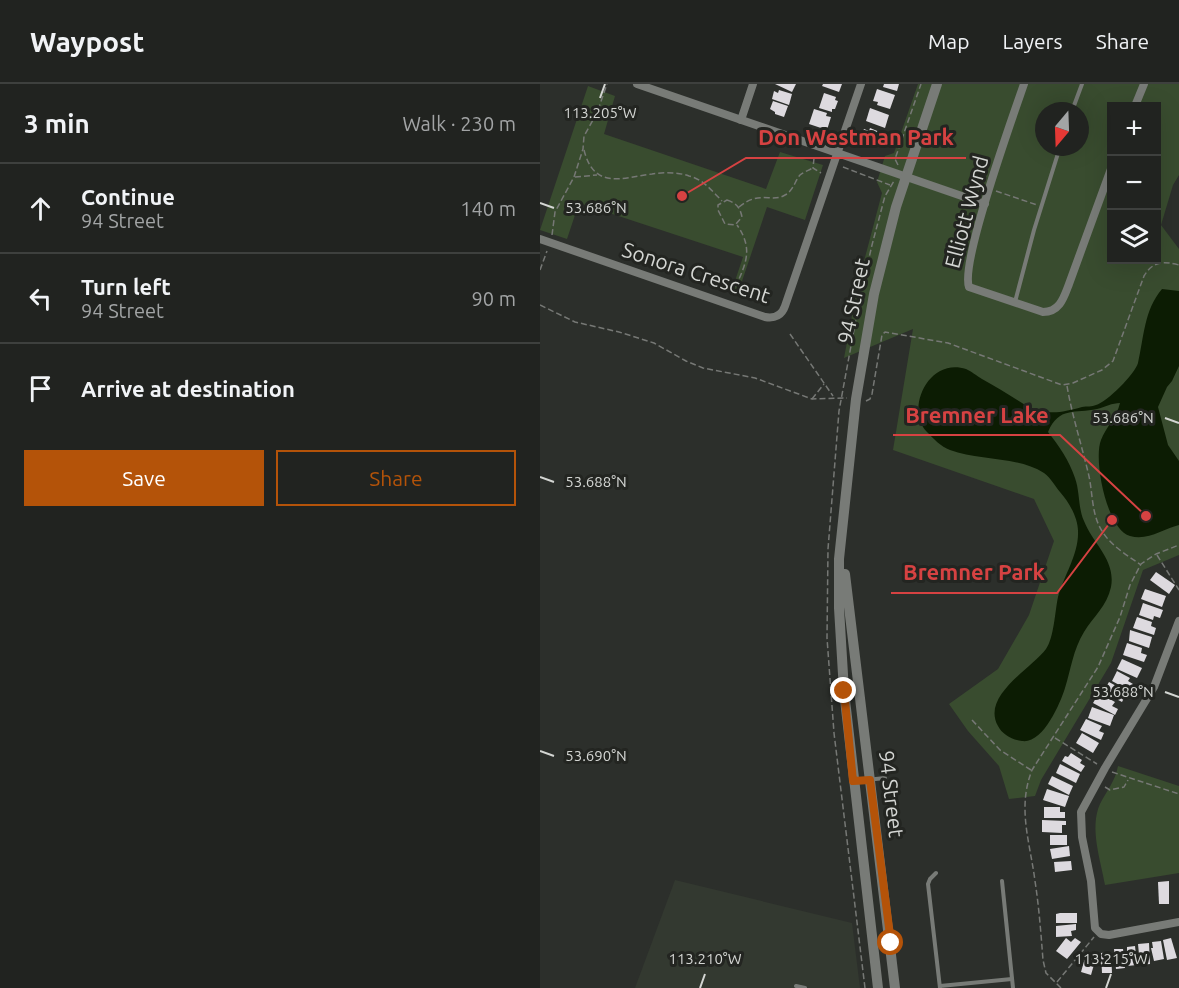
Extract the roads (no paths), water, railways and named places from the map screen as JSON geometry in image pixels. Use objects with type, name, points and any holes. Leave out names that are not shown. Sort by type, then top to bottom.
[{"type":"main road","name":"94 Street","points":[[878,988],[844,691],[839,608],[839,559],[856,399],[874,294],[901,175],[937,84]]},
{"type":"main road","name":"94 Street","points":[[842,533],[846,587],[895,988]]},
{"type":"street","points":[[636,84],[985,204]]},
{"type":"street","points":[[741,120],[753,84]]},
{"type":"street","points":[[837,153],[861,84]]},
{"type":"street","name":"Elliott Wynd","points":[[1024,84],[985,204],[969,264],[967,285],[972,289],[1043,312],[1049,312],[1060,304],[1107,179]]},
{"type":"street","points":[[1137,102],[1144,84]]},
{"type":"street","name":"Sonora Crescent","points":[[540,239],[765,316],[777,316],[781,314],[785,306],[837,153]]},
{"type":"street","points":[[1179,621],[1151,693],[1081,812],[1082,837],[1091,881],[1095,928],[1109,935],[1179,922]]},
{"type":"lane","points":[[1075,102],[1082,84]]},
{"type":"lane","points":[[1014,303],[1057,156]]},
{"type":"lane","points":[[853,781],[885,778]]},
{"type":"lane","points":[[936,873],[928,884],[940,987],[1012,979]]},
{"type":"lane","points":[[1002,881],[1014,988]]},
{"type":"lane","points":[[796,986],[806,988]]},
{"type":"place","name":"Don Westman Park","points":[[682,196]]},
{"type":"place","name":"Bremner Lake","points":[[1146,516]]},
{"type":"place","name":"Bremner Park","points":[[1112,520]]}]
